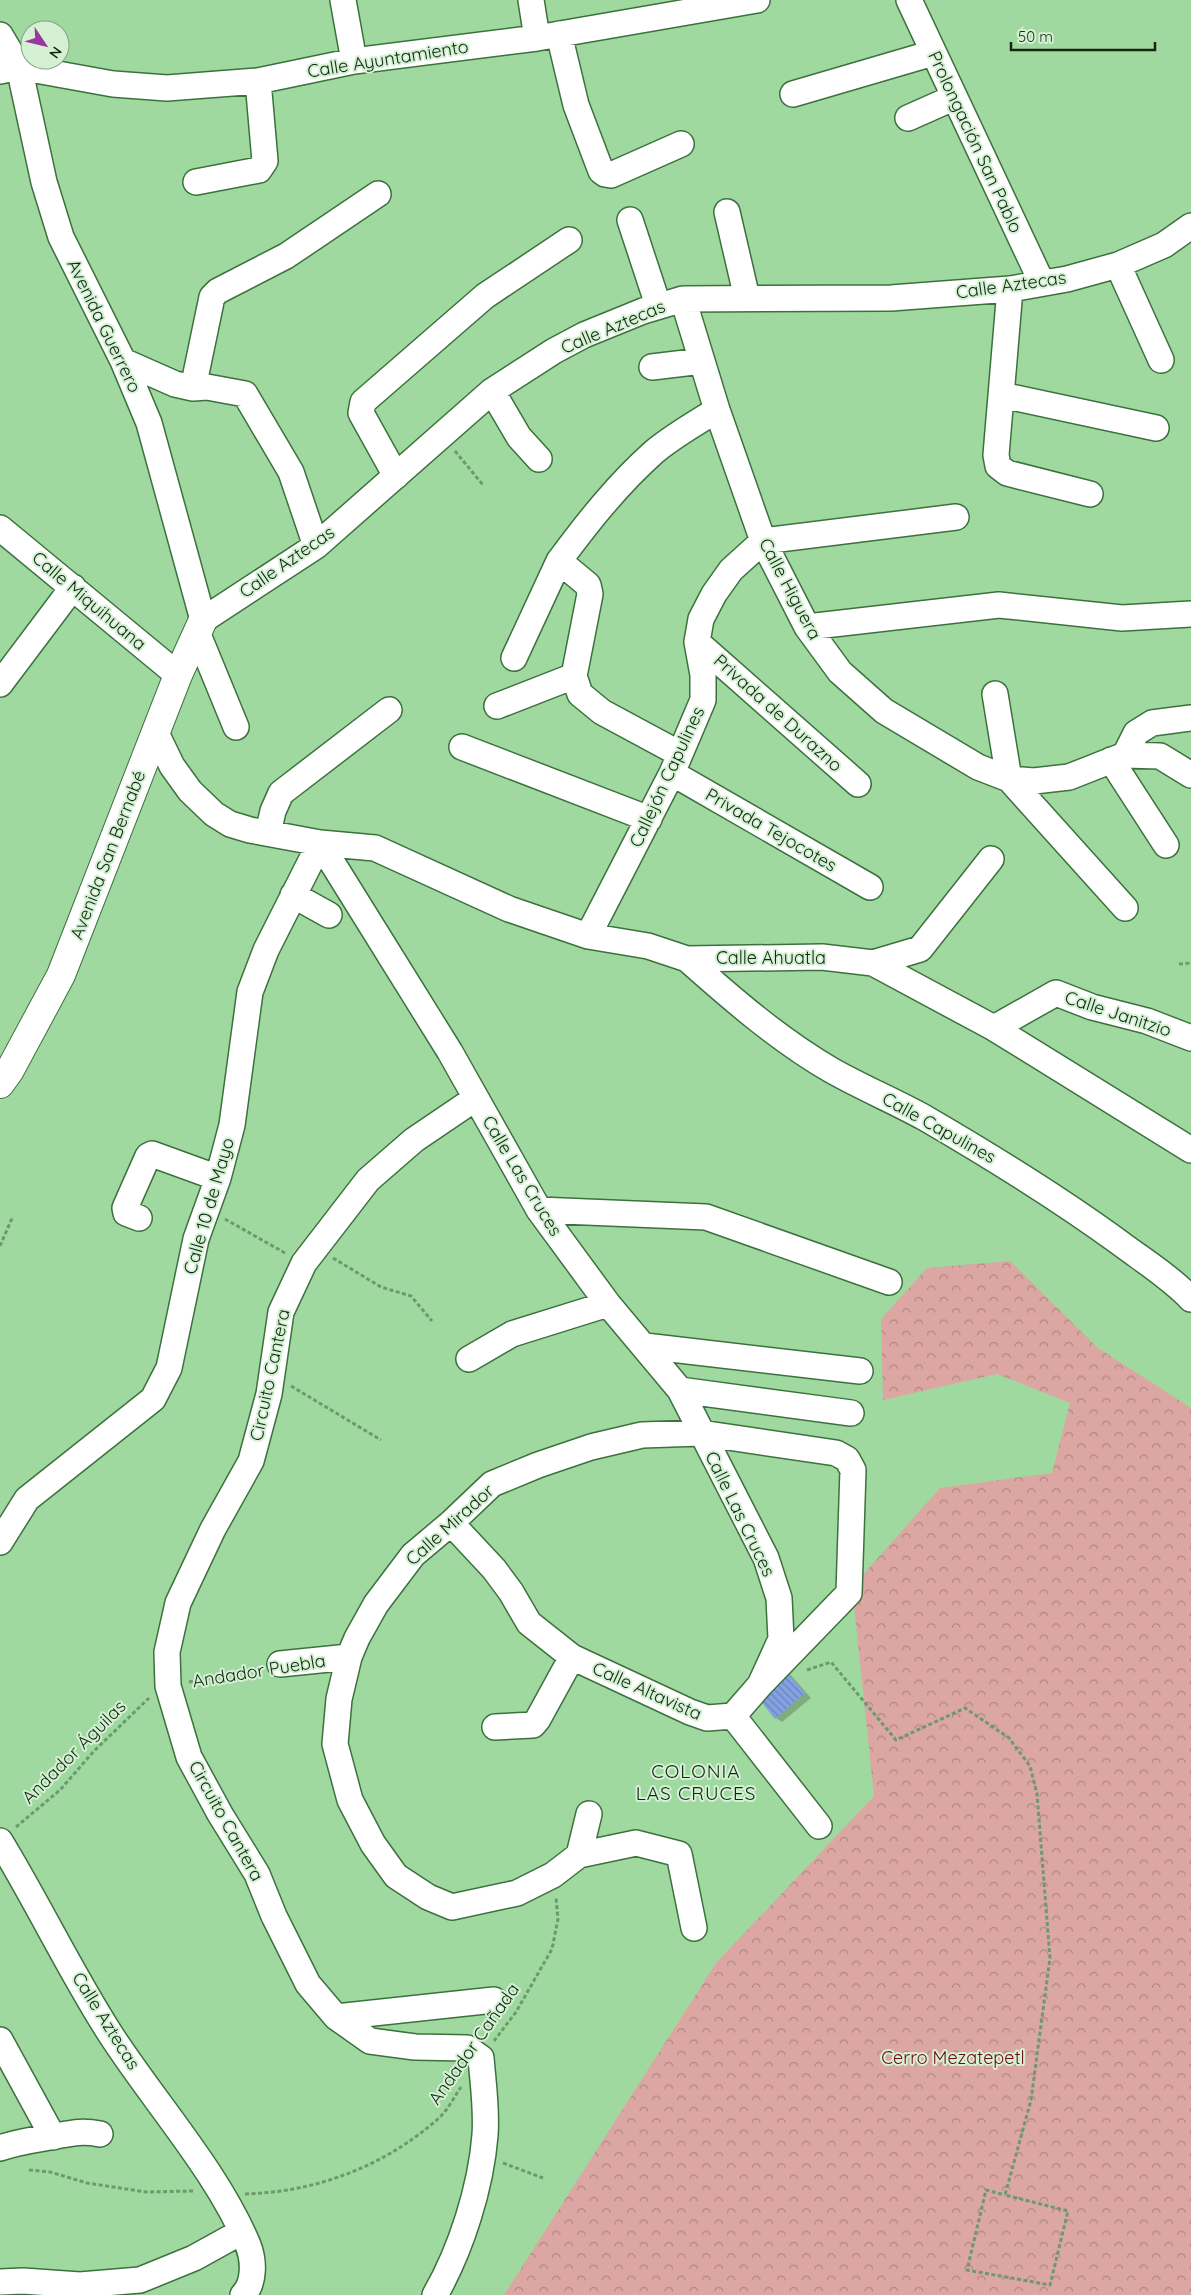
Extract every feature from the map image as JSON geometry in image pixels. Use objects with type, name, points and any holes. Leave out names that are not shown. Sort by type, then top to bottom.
[{"type":"main road","name":"Avenida San Bernabé","points":[[0,1084],[10,1070],[61,975],[178,675],[200,626]]},
{"type":"street","points":[[343,0],[354,61]]},
{"type":"street","points":[[531,0],[548,36],[601,171],[611,175],[681,144]]},
{"type":"street","name":"Calle Ayuntamiento","points":[[10,69],[114,84],[167,88],[258,81],[354,61],[548,36],[668,7],[757,0]]},
{"type":"street","name":"Prolongación San Pablo","points":[[908,0],[1042,283]]},
{"type":"street","name":"Avenida Guerrero","points":[[0,35],[61,237],[123,361],[149,423],[200,626],[236,727]]},
{"type":"street","points":[[793,94],[933,53]]},
{"type":"street","points":[[196,182],[259,170],[264,166],[258,81]]},
{"type":"street","points":[[908,118],[953,98]]},
{"type":"street","points":[[193,388],[212,297],[218,290],[286,256],[378,194]]},
{"type":"street","points":[[727,212],[748,298]]},
{"type":"street","points":[[630,220],[658,305]]},
{"type":"street","name":"Calle Aztecas","points":[[200,626],[316,546],[492,391],[554,351],[584,335],[658,305],[683,299],[891,298],[1010,289],[1067,279],[1118,265],[1164,245],[1191,226]]},
{"type":"street","points":[[396,476],[361,413],[364,402],[485,296],[569,240]]},
{"type":"street","points":[[1118,265],[1162,360]]},
{"type":"street","points":[[1010,289],[996,455],[998,466],[1007,473],[1090,494]]},
{"type":"street","name":"Calle Higuera","points":[[683,299],[717,410],[763,541],[807,627],[840,672],[884,710],[978,767],[1009,779],[1034,781],[1069,777],[1118,758],[1160,756],[1191,775]]},
{"type":"street","points":[[123,361],[175,384],[193,388],[207,387],[245,394],[258,420],[291,472],[316,546]]},
{"type":"street","points":[[652,367],[702,361]]},
{"type":"street","points":[[492,391],[519,436],[538,459]]},
{"type":"street","points":[[1002,396],[1156,428]]},
{"type":"street","points":[[514,658],[559,561],[599,507],[654,452],[684,430],[717,410]]},
{"type":"street","points":[[763,541],[956,517]]},
{"type":"street","name":"Calle Miquihuana","points":[[0,528],[74,587],[178,675]]},
{"type":"street","name":"Callejón Capulines","points":[[588,936],[649,819],[703,700],[703,675],[698,642],[701,619],[714,594],[731,570],[763,541]]},
{"type":"street","points":[[497,706],[574,676],[590,594],[588,585],[559,561]]},
{"type":"street","points":[[0,684],[74,587]]},
{"type":"street","points":[[807,627],[999,605],[1122,618],[1191,614]]},
{"type":"street","name":"Privada de Durazno","points":[[698,642],[858,784]]},
{"type":"street","name":"Privada Tejocotes","points":[[574,676],[580,694],[602,712],[676,763],[870,887]]},
{"type":"street","points":[[995,694],[1009,779],[1125,908]]},
{"type":"street","points":[[268,833],[272,811],[281,792],[389,710]]},
{"type":"street","points":[[1166,845],[1118,758],[1136,733],[1152,723],[1191,718]]},
{"type":"street","points":[[156,733],[172,766],[190,791],[214,814],[230,824],[320,843]]},
{"type":"street","points":[[462,747],[649,819]]},
{"type":"street","name":"Calle Ahuatla","points":[[320,843],[375,848],[509,909],[588,936],[648,946],[686,959],[822,957],[873,963],[994,1028],[1191,1150]]},
{"type":"street","name":"Calle 10 de Mayo","points":[[0,1542],[26,1499],[153,1399],[169,1368],[196,1239],[218,1178],[232,1125],[250,992],[266,950],[320,843]]},
{"type":"street","name":"Calle Las Cruces","points":[[320,843],[450,1052],[539,1210],[608,1304],[680,1390],[766,1558],[779,1598],[781,1639],[760,1685],[733,1716]]},
{"type":"street","points":[[873,963],[920,949],[991,859]]},
{"type":"street","points":[[293,895],[329,915]]},
{"type":"street","name":"Calle Capulines","points":[[686,959],[750,1014],[781,1037],[830,1069],[923,1117],[1022,1176],[1178,1285],[1191,1299]]},
{"type":"street","name":"Calle Janitzio","points":[[994,1028],[1056,993],[1092,1007],[1148,1021],[1191,1038]]},
{"type":"street","name":"Circuito Cantera","points":[[476,1098],[414,1140],[368,1180],[310,1255],[281,1312],[269,1394],[251,1461],[213,1529],[178,1603],[168,1652],[168,1686],[189,1757],[220,1814],[257,1874],[274,1916],[308,1984],[336,2017],[370,2041],[415,2047],[467,2048],[481,2058]]},
{"type":"street","points":[[140,1218],[126,1212],[125,1208],[148,1156],[152,1154],[218,1178]]},
{"type":"street","points":[[539,1210],[706,1217],[889,1282]]},
{"type":"street","points":[[469,1359],[512,1334],[608,1304]]},
{"type":"street","points":[[645,1346],[860,1371]]},
{"type":"street","points":[[680,1390],[851,1413]]},
{"type":"street","points":[[701,1433],[836,1453],[847,1459],[854,1470],[849,1593],[760,1685]]},
{"type":"street","name":"Calle Mirador","points":[[694,1928],[679,1854],[636,1843],[579,1856],[553,1875],[517,1893],[452,1907],[428,1897],[396,1876],[373,1844],[350,1800],[335,1744],[339,1699],[349,1657],[376,1604],[413,1555],[451,1523],[492,1484],[538,1465],[591,1447],[642,1435],[701,1433]]},
{"type":"street","points":[[0,1507],[26,1499]]},
{"type":"street","name":"Calle Altavista","points":[[451,1523],[494,1569],[511,1592],[529,1623],[572,1657],[690,1712],[707,1718],[733,1716]]},
{"type":"street","name":"Andador Puebla","points":[[280,1664],[349,1657]]},
{"type":"street","name":"Calle Altavista","points":[[495,1727],[533,1725],[572,1657]]},
{"type":"street","points":[[733,1716],[819,1826]]},
{"type":"street","points":[[579,1856],[589,1814]]},
{"type":"street","name":"Calle Aztecas","points":[[8,1835],[111,2035],[221,2194]]},
{"type":"street","points":[[336,2017],[494,2000]]},
{"type":"street","points":[[0,2040],[52,2137]]},
{"type":"street","points":[[435,2295],[460,2240],[474,2195],[482,2156],[485,2134],[481,2058]]},
{"type":"street","points":[[0,2148],[21,2141],[83,2131],[100,2134]]},
{"type":"street","points":[[221,2194],[249,2247],[253,2270],[248,2290],[243,2295]]},
{"type":"street","points":[[0,2282],[23,2281],[80,2285],[140,2280],[194,2258],[241,2232]]},
{"type":"path","points":[[442,435],[483,485]]},
{"type":"path","points":[[1179,964],[1191,964]]},
{"type":"path","points":[[206,1209],[381,1287],[410,1296],[432,1321]]},
{"type":"path","points":[[0,1246],[13,1216]]},
{"type":"path","points":[[272,1373],[336,1415],[380,1440]]},
{"type":"path","points":[[794,1648],[804,1670],[832,1662],[896,1740],[965,1708],[1009,1738],[1030,1766],[1037,1794],[1050,1958],[1031,2100],[1005,2195]]},
{"type":"path","name":"Andador Puebla","points":[[168,1686],[280,1664]]},
{"type":"path","name":"Andador Águilas","points":[[8,1835],[60,1790],[128,1716],[153,1694],[168,1686]]},
{"type":"path","name":"Andador Cañada","points":[[29,2170],[50,2172],[88,2183],[146,2192],[187,2190],[221,2194],[267,2193],[328,2182],[366,2168],[399,2148],[440,2117],[516,2012],[552,1948],[558,1919],[553,1875]]},
{"type":"path","points":[[482,2156],[544,2178]]},
{"type":"path","points":[[986,2190],[1005,2195],[1068,2211],[1050,2286],[967,2270],[986,2190]]},
{"type":"green space","name":"Cerro Mezatepetl","points":[[1010,1261],[1098,1348],[1191,1408],[1191,2295],[504,2295],[716,1963],[874,1796],[852,1587],[940,1488],[1052,1473],[1070,1403],[997,1374],[883,1400],[881,1319],[927,1268]]},
{"type":"building","points":[[783,1669],[805,1693],[775,1719],[755,1694]]},
{"type":"district","name":"COLONIA LAS CRUCES","points":[[696,1782]]}]
